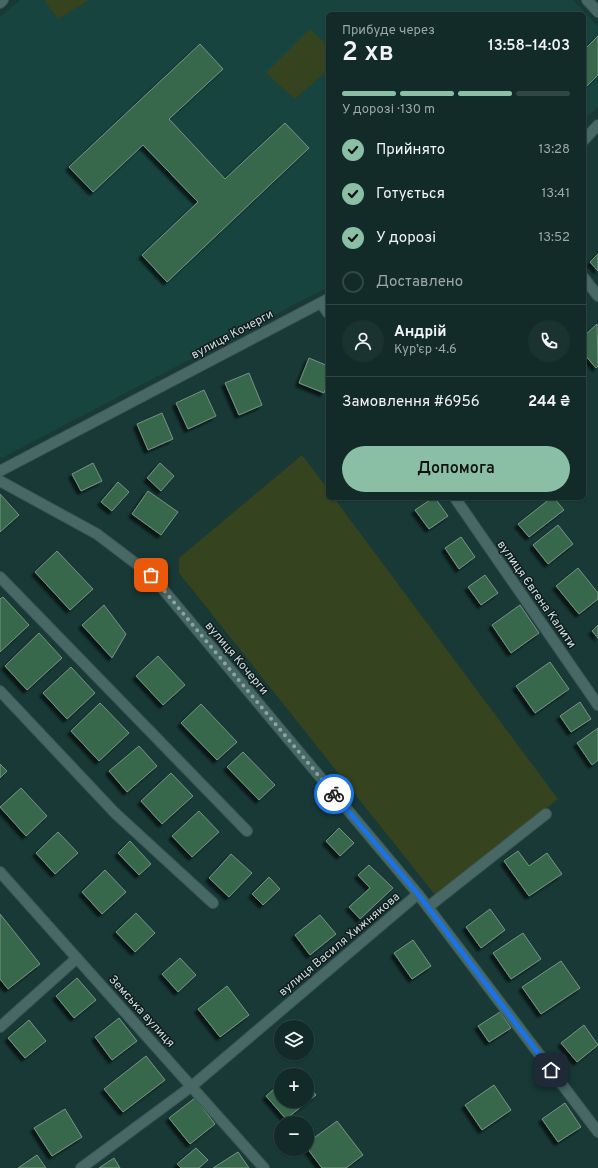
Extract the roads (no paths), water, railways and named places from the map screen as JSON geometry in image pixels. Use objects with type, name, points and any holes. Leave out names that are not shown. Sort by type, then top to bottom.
[{"type":"street","points":[[0,3],[3,0]]},
{"type":"street","points":[[586,138],[598,125]]},
{"type":"street","points":[[586,281],[598,296]]},
{"type":"street","name":"вулиця Кочерги","points":[[0,471],[324,301]]},
{"type":"street","name":"вулиця Кочерги","points":[[0,481],[97,534],[151,575],[418,894]]},
{"type":"street","name":"вулиця Євгена Калити","points":[[456,500],[598,705]]},
{"type":"street","points":[[0,578],[247,831]]},
{"type":"street","points":[[0,692],[115,813],[212,903]]},
{"type":"street","points":[[428,907],[546,814]]},
{"type":"street","name":"Земська вулиця","points":[[0,872],[264,1168]]},
{"type":"street","name":"вулиця Василя Хижнякова","points":[[81,1168],[192,1086],[418,894],[598,1132]]},
{"type":"street","points":[[1,1024],[77,958]]}]
